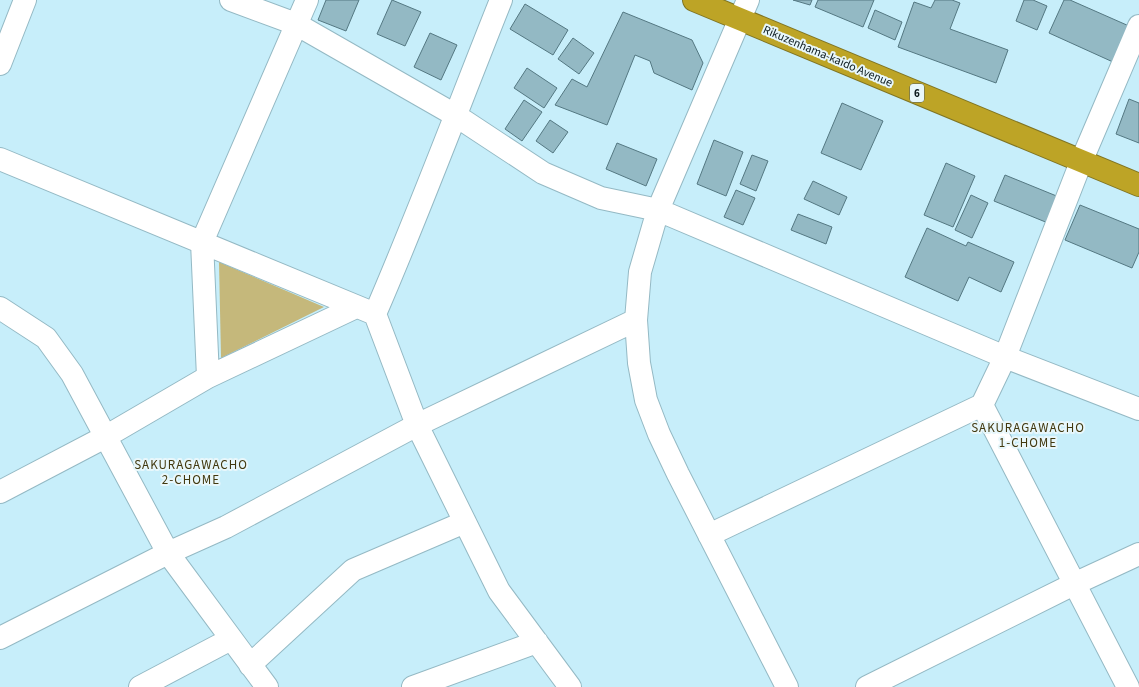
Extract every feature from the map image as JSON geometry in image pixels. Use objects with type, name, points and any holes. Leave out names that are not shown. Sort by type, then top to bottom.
[{"type":"highway","name":"Rikuzenhama-kaido Avenue","points":[[694,0],[744,10],[1081,162],[1139,185]]},
{"type":"street","points":[[0,64],[24,0]]},
{"type":"street","points":[[231,0],[296,24],[455,115],[543,173],[601,198],[658,210],[1005,357],[1139,409]]},
{"type":"street","points":[[208,377],[202,242],[307,0]]},
{"type":"street","points":[[0,492],[105,437],[208,377],[365,310],[406,243],[501,0]]},
{"type":"street","points":[[744,10],[658,210],[640,272],[636,320],[639,363],[646,400],[659,434],[780,685]]},
{"type":"street","points":[[709,535],[982,405],[1005,357],[1081,162],[1139,26]]},
{"type":"street","points":[[0,159],[365,310],[417,425],[499,591],[570,687]]},
{"type":"street","points":[[0,308],[46,338],[72,374],[168,553],[267,687]]},
{"type":"street","points":[[0,638],[168,553],[226,527],[417,425],[636,320]]},
{"type":"street","points":[[982,405],[1128,687]]},
{"type":"street","points":[[250,665],[353,570],[465,522]]},
{"type":"street","points":[[867,687],[1074,584],[1139,554]]},
{"type":"street","points":[[140,687],[231,639]]},
{"type":"street","points":[[413,687],[538,642]]},
{"type":"shaded area","points":[[219,262],[324,307],[221,358]]},
{"type":"building","points":[[326,0],[359,0],[346,31],[318,20]]},
{"type":"building","points":[[392,0],[421,12],[405,46],[377,34]]},
{"type":"building","points":[[793,0],[812,0],[810,5]]},
{"type":"building","points":[[818,0],[874,0],[863,27],[815,7]]},
{"type":"building","points":[[935,0],[952,0],[960,3],[950,29],[1008,50],[996,83],[898,47],[914,2],[931,8]]},
{"type":"building","points":[[1024,0],[1033,0],[1047,6],[1037,30],[1016,21]]},
{"type":"building","points":[[1064,0],[1070,0],[1129,26],[1113,62],[1049,33]]},
{"type":"building","points":[[525,4],[568,30],[553,55],[510,29]]},
{"type":"building","points":[[875,10],[902,22],[895,40],[868,28]]},
{"type":"building","points":[[623,12],[692,40],[703,63],[692,90],[654,73],[650,61],[635,55],[607,125],[555,105],[572,79],[587,87]]},
{"type":"building","points":[[430,33],[457,45],[441,80],[414,67]]},
{"type":"building","points":[[573,38],[594,53],[579,74],[558,59]]},
{"type":"building","points":[[527,68],[557,88],[544,108],[514,88]]},
{"type":"building","points":[[1129,99],[1139,103],[1139,143],[1116,134]]},
{"type":"building","points":[[524,100],[542,112],[522,141],[505,129]]},
{"type":"building","points":[[842,103],[883,121],[861,170],[821,153]]},
{"type":"building","points":[[550,120],[568,132],[553,153],[536,141]]},
{"type":"building","points":[[714,140],[743,152],[726,196],[697,184]]},
{"type":"building","points":[[617,143],[657,159],[646,186],[606,169]]},
{"type":"building","points":[[752,155],[768,161],[756,191],[740,184]]},
{"type":"building","points":[[946,163],[975,176],[953,227],[924,215]]},
{"type":"building","points":[[1005,175],[1059,197],[1048,223],[994,201]]},
{"type":"building","points":[[813,181],[847,197],[839,215],[804,199]]},
{"type":"building","points":[[736,190],[755,198],[743,225],[724,217]]},
{"type":"building","points":[[971,195],[988,203],[972,238],[955,230]]},
{"type":"building","points":[[1080,205],[1139,229],[1139,252],[1132,268],[1065,240]]},
{"type":"building","points":[[798,214],[832,227],[826,244],[791,230]]},
{"type":"building","points":[[927,228],[966,246],[968,242],[1014,262],[1001,292],[969,277],[958,301],[905,277]]},
{"type":"district","name":"SAKURAGAWACHO 1-CHOME","points":[[1028,434]]},
{"type":"district","name":"SAKURAGAWACHO 2-CHOME","points":[[191,472]]}]
